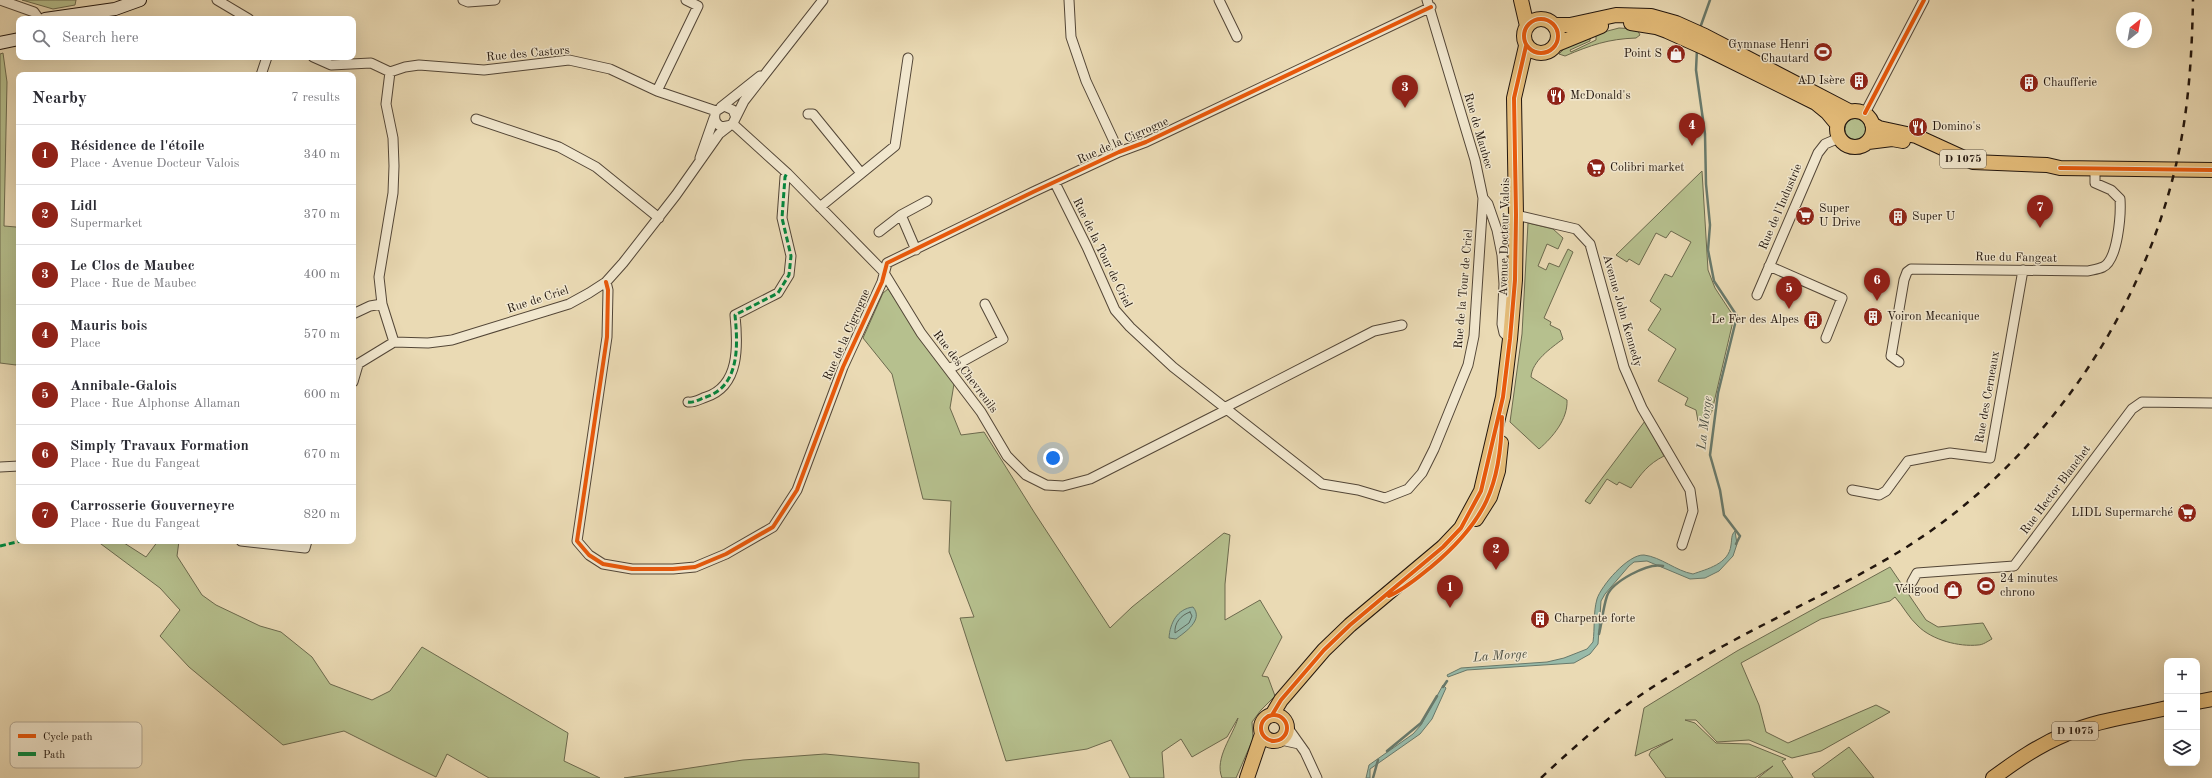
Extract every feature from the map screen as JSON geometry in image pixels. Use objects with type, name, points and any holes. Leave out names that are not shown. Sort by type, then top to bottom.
[{"type":"main road","points":[[1521,0],[1527,26],[1524,39],[1526,46],[1532,52],[1543,54]]},
{"type":"main road","points":[[1518,78],[1543,54],[1553,49],[1556,44],[1557,30],[1529,0]]},
{"type":"main road","points":[[1527,26],[1536,20],[1570,25],[1610,16],[1624,15],[1651,16],[1690,28],[1701,42],[1816,103],[1838,131],[1844,144],[1852,147],[1861,146],[1868,142],[1872,136],[1869,119],[1857,110],[1849,111],[1844,114],[1838,131]]},
{"type":"main road","points":[[1556,44],[1586,31],[1609,24],[1630,23],[1656,27],[1701,42],[1849,111]]},
{"type":"main road","name":"Avenue Docteur Valois","points":[[1295,685],[1278,733],[1261,727],[1263,721],[1272,715],[1281,700],[1324,650],[1350,625],[1380,601],[1401,590],[1448,553],[1468,533],[1490,496],[1498,471],[1503,397],[1515,280],[1516,215],[1514,98],[1526,46]]},
{"type":"main road","name":"D 1075","points":[[1869,119],[1879,128],[1916,136],[1973,162],[2047,164],[2060,168]]},
{"type":"main road","name":"D 1075","points":[[1868,142],[1892,139],[1904,141],[1957,164],[1988,170],[2044,171],[2060,168],[2212,170]]},
{"type":"main road","points":[[2200,701],[2212,699]]},
{"type":"main road","name":"D 1075","points":[[1992,778],[2028,753],[2066,733],[2095,724],[2164,709]]},
{"type":"main road","points":[[1249,775],[1264,750],[1278,733],[1280,716],[1272,715]]},
{"type":"street","points":[[0,0],[32,12],[36,16]]},
{"type":"street","points":[[66,16],[115,9],[140,0]]},
{"type":"street","points":[[217,0],[244,16]]},
{"type":"street","points":[[463,0],[468,2],[495,0]]},
{"type":"street","points":[[657,91],[698,6],[686,0]]},
{"type":"street","name":"Rue de Criel","points":[[394,342],[428,343],[452,340],[569,304],[606,282],[659,218],[719,134],[732,122],[766,72],[823,0]]},
{"type":"street","points":[[1069,0],[1071,37],[1086,81],[1119,152]]},
{"type":"street","points":[[1219,0],[1237,37]]},
{"type":"street","points":[[1869,119],[1924,0]]},
{"type":"street","name":"Rue de la Cigrogne","points":[[606,282],[608,290],[607,337],[577,541],[589,555],[603,564],[632,569],[673,569],[695,567],[726,554],[773,527],[780,518],[797,490],[843,367],[882,282],[883,271],[887,264],[1033,192],[1119,152],[1146,142],[1429,4]]},
{"type":"street","name":"Rue de Maubec","points":[[1429,4],[1475,160],[1483,198],[1488,204],[1497,230],[1502,255],[1504,284],[1502,324],[1504,333],[1510,339]]},
{"type":"street","points":[[0,43],[16,40]]},
{"type":"street","points":[[820,207],[895,146],[908,58]]},
{"type":"street","points":[[262,72],[266,60]]},
{"type":"street","points":[[320,60],[331,65],[371,63],[390,72],[386,104],[393,138],[393,193],[379,277],[382,304],[394,342],[356,366]]},
{"type":"street","name":"Rue des Castors","points":[[390,72],[405,67],[419,65],[484,70],[568,60],[610,69],[657,91],[717,112]]},
{"type":"street","name":"Rue de Criel","points":[[700,161],[701,153],[717,112],[766,72]]},
{"type":"street","points":[[730,108],[732,122],[719,126],[717,112],[730,108]]},
{"type":"street","points":[[808,114],[813,114],[861,173]]},
{"type":"street","points":[[476,119],[559,147],[596,167],[659,218]]},
{"type":"street","name":"Rue des Chevreuils","points":[[732,122],[787,174],[883,271],[920,333],[981,412],[1007,456],[1026,475],[1046,485],[1063,486],[1090,478],[1225,409]]},
{"type":"street","name":"Rue de l'Industrie","points":[[1757,296],[1818,153],[1838,131]]},
{"type":"street","name":"Rue du Fangeat","points":[[1899,362],[1891,356],[1904,280],[1907,272],[1917,268],[2088,270],[2104,267],[2110,260],[2121,217],[2120,199],[2111,190],[2095,183],[2095,168]]},
{"type":"street","points":[[688,402],[717,393],[731,375],[738,345],[735,315],[778,293],[789,275],[791,256],[782,218],[785,177],[787,174]]},
{"type":"street","name":"Rue de la Tour de Criel","points":[[1055,183],[1120,317],[1174,367],[1225,409],[1322,484],[1358,490],[1385,498],[1408,489],[1422,473],[1434,449],[1468,365],[1474,336],[1483,198]]},
{"type":"street","points":[[879,232],[901,215],[926,201]]},
{"type":"street","points":[[901,215],[916,250]]},
{"type":"street","name":"Avenue John Kennedy","points":[[1516,215],[1576,229],[1590,244],[1624,367],[1642,408],[1683,474],[1690,490],[1693,511],[1682,545]]},
{"type":"street","points":[[1769,266],[1842,298],[1826,338]]},
{"type":"street","name":"Rue des Cerneaux","points":[[1852,490],[1879,495],[1886,491],[1908,461],[1950,453],[1990,458],[2022,270]]},
{"type":"street","points":[[356,313],[370,306],[382,304]]},
{"type":"street","points":[[948,369],[1003,339],[985,304]]},
{"type":"street","points":[[1225,409],[1374,331],[1402,325]]},
{"type":"street","name":"Rue Hector Blanchet","points":[[1912,582],[1917,573],[2014,566],[2132,409],[2142,402],[2212,403]]},
{"type":"street","points":[[0,467],[16,466]]},
{"type":"street","points":[[268,544],[305,548],[306,544]]},
{"type":"street","points":[[1278,733],[1299,744],[1305,752],[1317,778]]},
{"type":"street","points":[[1278,733],[1299,744]]},
{"type":"green space","points":[[22,0],[76,0],[75,5],[53,9]]},
{"type":"green space","points":[[1619,28],[1637,29],[1640,35],[1636,38],[1600,43],[1565,56],[1559,54],[1566,47],[1590,36],[1590,41],[1570,50],[1571,52],[1596,40],[1596,34]]},
{"type":"green space","points":[[3,53],[7,82],[4,226],[16,227],[16,365],[0,363],[0,54]]},
{"type":"green space","points":[[1856,118],[1860,119],[1866,125],[1866,133],[1860,139],[1856,140],[1852,139],[1846,133],[1845,129],[1846,125],[1852,119]]},
{"type":"green space","points":[[1702,171],[1708,270],[1715,288],[1734,317],[1712,411],[1706,422],[1698,421],[1696,410],[1685,405],[1688,398],[1658,381],[1676,349],[1648,330],[1661,309],[1650,301],[1665,274],[1672,277],[1691,242],[1671,231],[1666,238],[1656,233],[1639,265],[1629,259],[1627,262],[1616,255]]},
{"type":"green space","points":[[1528,223],[1553,229],[1563,238],[1558,249],[1547,244],[1538,266],[1546,270],[1549,263],[1559,267],[1568,249],[1573,252],[1544,318],[1551,322],[1550,325],[1560,330],[1563,339],[1538,360],[1532,371],[1531,377],[1567,400],[1567,407],[1559,427],[1539,449],[1510,422],[1522,334]]},
{"type":"green space","points":[[888,289],[954,384],[950,408],[961,435],[984,432],[1034,512],[1110,628],[1132,607],[1224,533],[1230,535],[1225,584],[1225,620],[1260,600],[1282,637],[1262,676],[1268,677],[1275,696],[1261,710],[1252,722],[1253,739],[1236,778],[1222,778],[1220,763],[1225,747],[1238,718],[1227,737],[1192,757],[1181,739],[1162,752],[1164,778],[1130,778],[1111,740],[1087,749],[1006,761],[960,618],[974,617],[949,552],[951,501],[923,499],[892,374],[863,338],[883,293]]},
{"type":"green space","points":[[1645,421],[1664,456],[1649,466],[1631,488],[1619,482],[1617,485],[1607,479],[1590,504],[1585,501]]},
{"type":"green space","points":[[101,544],[126,544],[146,557],[156,544],[179,544],[177,556],[202,595],[216,605],[260,626],[281,632],[312,657],[330,684],[372,700],[390,691],[422,647],[568,733],[564,761],[600,778],[489,778],[447,754],[436,777],[344,731],[283,745],[189,667],[160,636],[180,610],[160,588]]},
{"type":"green space","points":[[1890,567],[1926,620],[1938,627],[1983,623],[1992,639],[1978,645],[1963,645],[1938,639],[1918,626],[1895,597],[1890,601],[1821,619],[1741,663],[1759,705],[1766,732],[1788,743],[1876,705],[1890,712],[1821,751],[1792,758],[1749,740],[1717,742],[1696,720],[1685,720],[1695,723],[1716,743],[1749,744],[1786,759],[1782,761],[1793,778],[1758,778],[1773,766],[1755,778],[1666,778],[1649,755],[1651,751],[1673,739],[1635,756],[1644,708],[1737,651]]},
{"type":"green space","points":[[1849,747],[1874,778],[1815,778],[1812,774]]},
{"type":"green space","points":[[825,754],[919,763],[919,778],[624,778],[743,760]]},
{"type":"water","points":[[1735,531],[1737,544],[1733,556],[1719,571],[1705,578],[1690,579],[1647,561],[1634,562],[1629,566],[1605,594],[1601,601],[1598,644],[1590,654],[1574,663],[1467,670],[1448,677],[1447,675],[1461,668],[1547,662],[1564,658],[1587,649],[1593,642],[1597,599],[1609,579],[1623,565],[1638,556],[1644,555],[1656,558],[1693,574],[1711,568],[1726,557]]},
{"type":"water","points":[[1193,607],[1196,612],[1196,616],[1192,625],[1176,639],[1169,638],[1171,627],[1175,618],[1187,608]]},
{"type":"water","points":[[1443,685],[1446,688],[1432,719],[1420,734],[1370,769],[1370,778],[1366,778],[1369,765],[1413,734],[1421,725]]},
{"type":"waterway","name":"La Morge","points":[[1700,28],[1710,0]]},
{"type":"waterway","name":"La Morge","points":[[1697,49],[1696,70],[1705,134],[1706,184],[1710,225],[1708,250],[1714,281],[1737,316],[1718,393],[1710,455],[1720,490],[1724,515],[1740,536],[1736,544]]},
{"type":"waterway","name":"La Morge","points":[[1599,634],[1607,596],[1610,591],[1631,574],[1649,567],[1663,566]]},
{"type":"waterway","name":"La Morge","points":[[1443,687],[1447,681]]},
{"type":"waterway","name":"La Morge","points":[[1387,751],[1421,723],[1437,696]]},
{"type":"waterway","name":"La Morge","points":[[1373,778],[1378,760]]},
{"type":"railway","points":[[1541,778],[1569,752],[1643,693],[1718,649],[1868,570],[1897,553],[1948,518],[1996,477],[2039,432],[2078,383],[2111,330],[2139,274],[2162,216],[2178,156],[2185,118],[2191,59],[2193,0]]},
{"type":"marked path","points":[[688,402],[695,401],[717,392],[725,384],[731,374],[736,351],[737,339],[735,315],[778,293],[789,275],[791,256],[782,218],[785,177],[787,173]]},
{"type":"marked path","points":[[0,546],[16,542]]},
{"type":"cycle path","points":[[1865,113],[1924,0]]},
{"type":"cycle path","points":[[606,282],[608,290],[607,337],[577,541],[589,555],[603,564],[632,569],[673,569],[695,567],[726,554],[773,527],[797,490],[843,367],[882,282],[887,263],[1033,192],[1119,152],[1146,142],[1431,7]]},
{"type":"cycle path","points":[[1538,19],[1544,19],[1548,20],[1555,26],[1558,36],[1557,43],[1551,50],[1544,53],[1538,53],[1534,52],[1527,46],[1524,39],[1524,33],[1525,29],[1531,22],[1538,19]]},
{"type":"cycle path","points":[[1272,715],[1281,700],[1324,650],[1350,625],[1443,547],[1461,528],[1481,491],[1503,397],[1510,339],[1515,280],[1516,215],[1514,98],[1526,46]]},
{"type":"cycle path","points":[[2060,168],[2212,170]]},
{"type":"cycle path","points":[[1389,596],[1406,587],[1431,567],[1450,550],[1477,518],[1493,483],[1498,463],[1502,417]]},
{"type":"cycle path","points":[[1274,715],[1283,719],[1287,728],[1283,737],[1274,741],[1265,737],[1261,728],[1265,719],[1274,715]]},
{"type":"place","name":"Gymnase Henri Chautard","points":[[1823,52]]},
{"type":"place","name":"Point S","points":[[1676,54]]},
{"type":"place","name":"AD Isère","points":[[1859,81]]},
{"type":"place","name":"Chaufferie","points":[[2029,83]]},
{"type":"place","name":"McDonald's","points":[[1556,96]]},
{"type":"place","name":"Le Clos de Maubec","points":[[1405,108]]},
{"type":"place","name":"Domino's","points":[[1918,127]]},
{"type":"place","name":"Mauris bois","points":[[1692,146]]},
{"type":"place","name":"Colibri market","points":[[1596,168]]},
{"type":"place","name":"Super U Drive","points":[[1805,216]]},
{"type":"place","name":"Super U","points":[[1898,217]]},
{"type":"place","name":"Carrosserie Gouverneyre","points":[[2040,228]]},
{"type":"place","name":"Simply Travaux Formation","points":[[1877,301]]},
{"type":"place","name":"Annibale-Galois","points":[[1789,309]]},
{"type":"place","name":"Voiron Mecanique","points":[[1873,317]]},
{"type":"place","name":"Le Fer des Alpes","points":[[1813,320]]},
{"type":"place","name":"LIDL Supermarché","points":[[2187,513]]},
{"type":"place","name":"Lidl","points":[[1496,570]]},
{"type":"place","name":"24 minutes chrono","points":[[1986,586]]},
{"type":"place","name":"Véligood","points":[[1953,590]]},
{"type":"place","name":"Résidence de l'étoile","points":[[1450,608]]},
{"type":"place","name":"Charpente forte","points":[[1540,619]]}]
